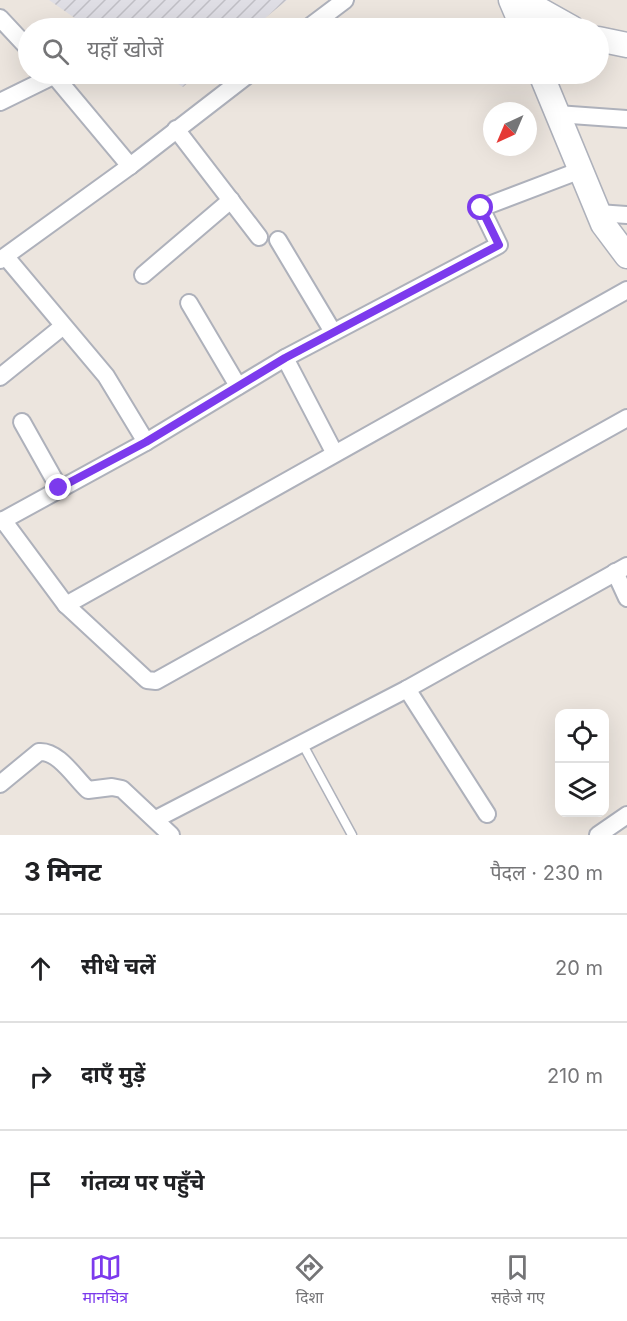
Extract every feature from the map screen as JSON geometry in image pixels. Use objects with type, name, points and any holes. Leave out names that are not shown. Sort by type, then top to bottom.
[{"type":"street","points":[[321,18],[345,0]]},
{"type":"street","points":[[511,0],[519,18]]},
{"type":"street","points":[[522,0],[554,18]]},
{"type":"street","points":[[0,18],[18,37]]},
{"type":"street","points":[[609,41],[627,45]]},
{"type":"street","points":[[0,102],[35,84]]},
{"type":"street","points":[[62,84],[130,166]]},
{"type":"street","points":[[146,442],[106,376],[3,258],[130,166],[236,84]]},
{"type":"street","points":[[545,84],[603,224],[627,256]]},
{"type":"street","points":[[558,114],[627,119]]},
{"type":"street","points":[[176,129],[259,237]]},
{"type":"street","points":[[581,170],[481,208],[499,245],[285,358],[146,442],[2,521],[66,604],[147,680],[161,680],[627,418]]},
{"type":"street","points":[[143,275],[231,200]]},
{"type":"street","points":[[598,213],[627,215]]},
{"type":"street","points":[[278,240],[333,332]]},
{"type":"street","points":[[66,604],[627,290]]},
{"type":"street","points":[[189,303],[238,386]]},
{"type":"street","points":[[0,376],[63,327]]},
{"type":"street","points":[[285,358],[334,452]]},
{"type":"street","points":[[22,422],[59,488]]},
{"type":"street","points":[[156,819],[407,689],[621,569],[627,598]]},
{"type":"street","points":[[407,689],[487,814]]},
{"type":"street","points":[[0,784],[39,752],[45,751],[53,755],[88,790],[117,787],[156,819],[171,835]]},
{"type":"street","points":[[598,835],[627,815]]},
{"type":"lane","points":[[303,743],[352,835]]},
{"type":"shaded area","points":[[49,0],[287,0],[265,18],[75,18]]},
{"type":"route","points":[[59,488],[146,442],[285,358],[499,245],[481,208]]}]
